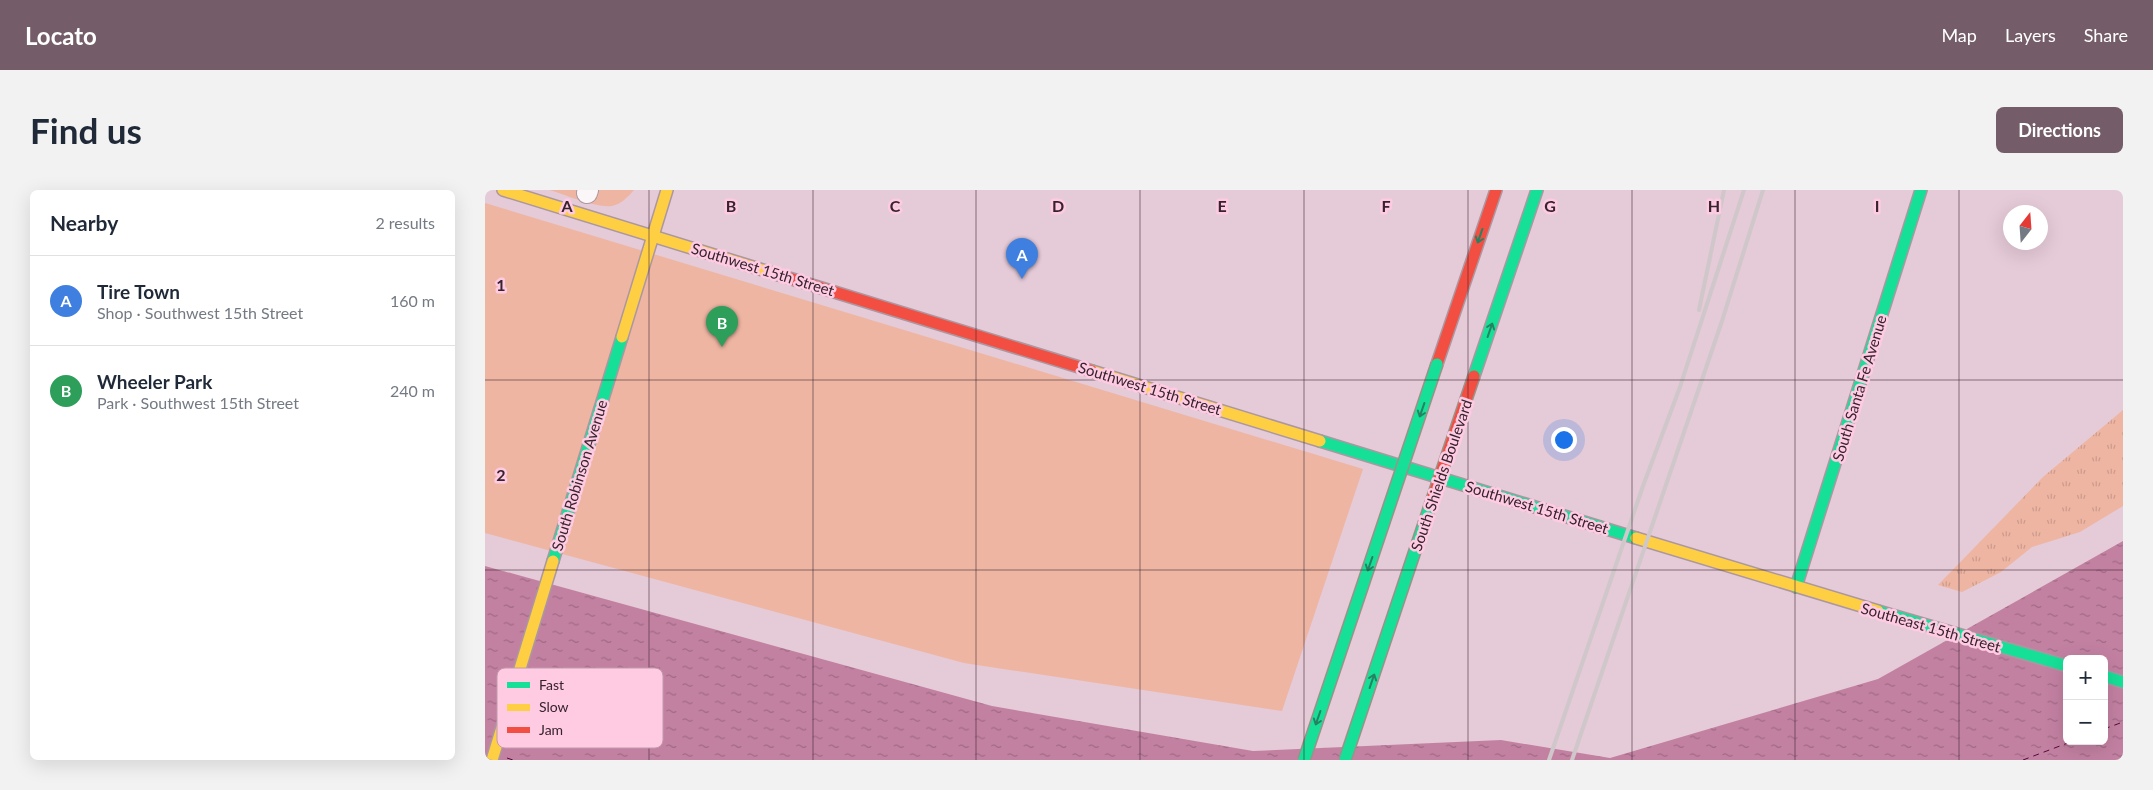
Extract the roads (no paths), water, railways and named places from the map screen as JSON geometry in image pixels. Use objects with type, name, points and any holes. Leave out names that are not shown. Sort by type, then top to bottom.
[{"type":"main road","name":"Southwest 15th Street","points":[[503,190],[1796,587]]},
{"type":"main road","name":"South Robinson Avenue","points":[[520,668],[667,190]]},
{"type":"main road","points":[[1304,760],[1496,190]]},
{"type":"main road","name":"South Shields Boulevard","points":[[1345,760],[1537,190]]},
{"type":"main road","name":"South Santa Fe Avenue","points":[[1796,587],[1921,190]]},
{"type":"main road","name":"Southeast 15th Street","points":[[1796,587],[2063,665]]},
{"type":"main road","points":[[2108,677],[2123,682]]},
{"type":"main road","name":"South Robinson Avenue","points":[[492,760],[497,744]]},
{"type":"water","points":[[2123,541],[2123,760],[485,760],[485,566],[992,706],[1253,751],[1501,740],[1610,758],[1878,679]]},
{"type":"railway","points":[[1699,310],[1724,190]]},
{"type":"railway","points":[[1549,760],[1643,486],[1680,387],[1744,190]]},
{"type":"railway","points":[[1572,760],[1722,321],[1763,190]]},
{"type":"place","name":"Tire Town","points":[[1022,279]]},
{"type":"place","name":"Wheeler Park","points":[[722,347]]}]
